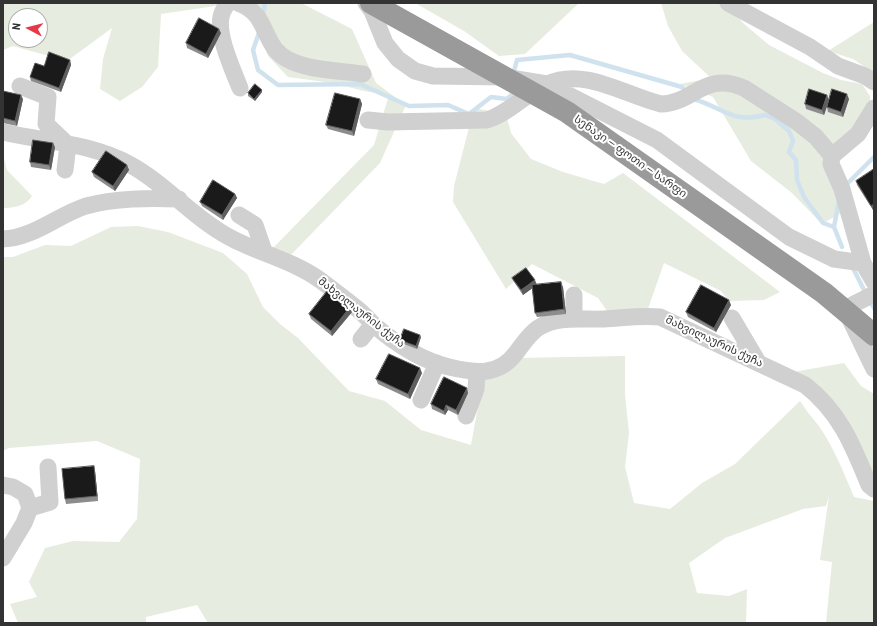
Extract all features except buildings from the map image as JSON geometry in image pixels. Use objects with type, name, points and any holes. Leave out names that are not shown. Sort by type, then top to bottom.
[{"type":"highway","name":"სენაკი — ფოთი — სარფი","points":[[371,3],[567,112],[824,293],[874,335]]},
{"type":"street","points":[[228,3],[221,16],[221,27],[227,53],[240,88]]},
{"type":"street","points":[[238,3],[249,7],[262,23],[276,50],[296,64],[363,74]]},
{"type":"street","points":[[366,3],[372,11],[385,44],[398,59],[415,71],[433,76],[504,77],[547,84],[657,140],[789,237],[834,259],[863,263]]},
{"type":"street","points":[[728,3],[810,47],[838,66],[865,76],[874,82]]},
{"type":"street","points":[[368,120],[388,122],[487,120],[499,116],[547,84],[571,78],[588,79],[661,104],[672,104],[699,88],[714,83],[734,84],[744,88],[797,122],[816,137],[832,156],[831,164],[842,189],[863,263],[869,293],[850,306],[848,315],[874,369]]},
{"type":"street","points":[[20,86],[48,97],[46,124],[68,145],[65,170]]},
{"type":"street","points":[[832,156],[866,135],[874,108]]},
{"type":"street","name":"მახვილაურის ქუჩა","points":[[3,132],[92,149],[113,156],[151,177],[210,225],[230,237],[291,263],[318,279],[406,349],[436,363],[477,372],[494,371],[505,365],[527,338],[539,327],[557,321],[574,318],[601,319],[648,316],[660,317],[805,385],[821,397],[834,413],[849,437],[869,486],[874,489]]},
{"type":"street","points":[[3,239],[11,239],[27,233],[85,206],[111,201],[135,199],[178,199]]},
{"type":"street","points":[[239,215],[255,225],[264,251]]},
{"type":"street","points":[[574,295],[574,318]]},
{"type":"street","points":[[732,318],[758,362]]},
{"type":"street","points":[[361,339],[373,324]]},
{"type":"street","points":[[421,400],[436,363]]},
{"type":"street","points":[[466,416],[476,389],[477,372]]},
{"type":"street","points":[[30,508],[50,502],[48,467]]},
{"type":"street","points":[[3,485],[13,487],[25,494],[30,508],[24,523],[3,558]]},
{"type":"shaded area","points":[[3,3],[301,3],[352,29],[376,83],[406,105],[380,163],[285,261],[269,252],[374,145],[389,95],[364,91],[333,83],[288,77],[268,56],[255,19],[222,5],[161,14],[158,67],[142,87],[120,101],[100,89],[103,59],[112,28],[67,61],[20,48],[48,48],[48,8],[8,8],[8,48],[3,50]]},
{"type":"shaded area","points":[[415,3],[579,3],[525,54],[499,56],[464,31]]},
{"type":"shaded area","points":[[661,3],[726,3],[743,23],[769,45],[823,73],[841,80],[862,84],[870,96],[870,110],[832,156],[846,210],[822,224],[792,193],[751,161],[713,97],[680,84],[711,78],[682,51],[668,26]]},
{"type":"shaded area","points":[[874,22],[874,73],[853,59],[828,51]]},
{"type":"shaded area","points":[[474,108],[506,114],[511,133],[531,159],[563,172],[604,184],[623,173],[780,292],[764,300],[729,301],[721,291],[664,263],[643,323],[615,322],[598,298],[532,264],[506,289],[453,202],[454,186]]},
{"type":"shaded area","points":[[3,154],[7,170],[32,196],[23,204],[11,208],[3,208]]},
{"type":"shaded area","points":[[138,226],[168,232],[223,253],[247,274],[263,307],[280,324],[298,338],[349,391],[385,401],[421,430],[471,445],[483,379],[517,358],[625,356],[625,395],[629,433],[625,467],[634,503],[670,509],[702,483],[735,464],[800,401],[819,426],[829,443],[854,497],[874,501],[874,623],[826,623],[832,562],[820,560],[829,496],[826,506],[803,509],[725,538],[689,563],[697,593],[729,596],[747,589],[746,623],[208,623],[197,605],[146,617],[146,623],[18,623],[10,604],[37,597],[29,582],[45,548],[73,541],[119,542],[137,519],[140,459],[97,441],[9,448],[3,451],[3,257],[13,257],[45,245],[71,246],[111,227]]},
{"type":"shaded area","points":[[844,363],[861,386],[874,394],[874,483],[843,429],[788,373]]},
{"type":"waterway","points":[[263,17],[265,3]]},
{"type":"waterway","points":[[260,30],[253,50],[258,70],[278,85],[360,84],[409,106],[448,105],[469,114],[491,97],[507,99],[513,93],[513,88]]},
{"type":"waterway","points":[[514,71],[517,60],[570,55],[682,87],[686,91]]},
{"type":"waterway","points":[[693,99],[735,116],[753,117],[765,115],[775,119],[789,131],[793,141],[789,152],[796,160],[797,180],[804,197],[823,223],[834,227]]},
{"type":"waterway","points":[[845,186],[874,157]]},
{"type":"waterway","points":[[839,201],[834,227],[842,247]]},
{"type":"waterway","points":[[854,270],[866,294]]},
{"type":"waterway","points":[[870,300],[874,308]]}]
